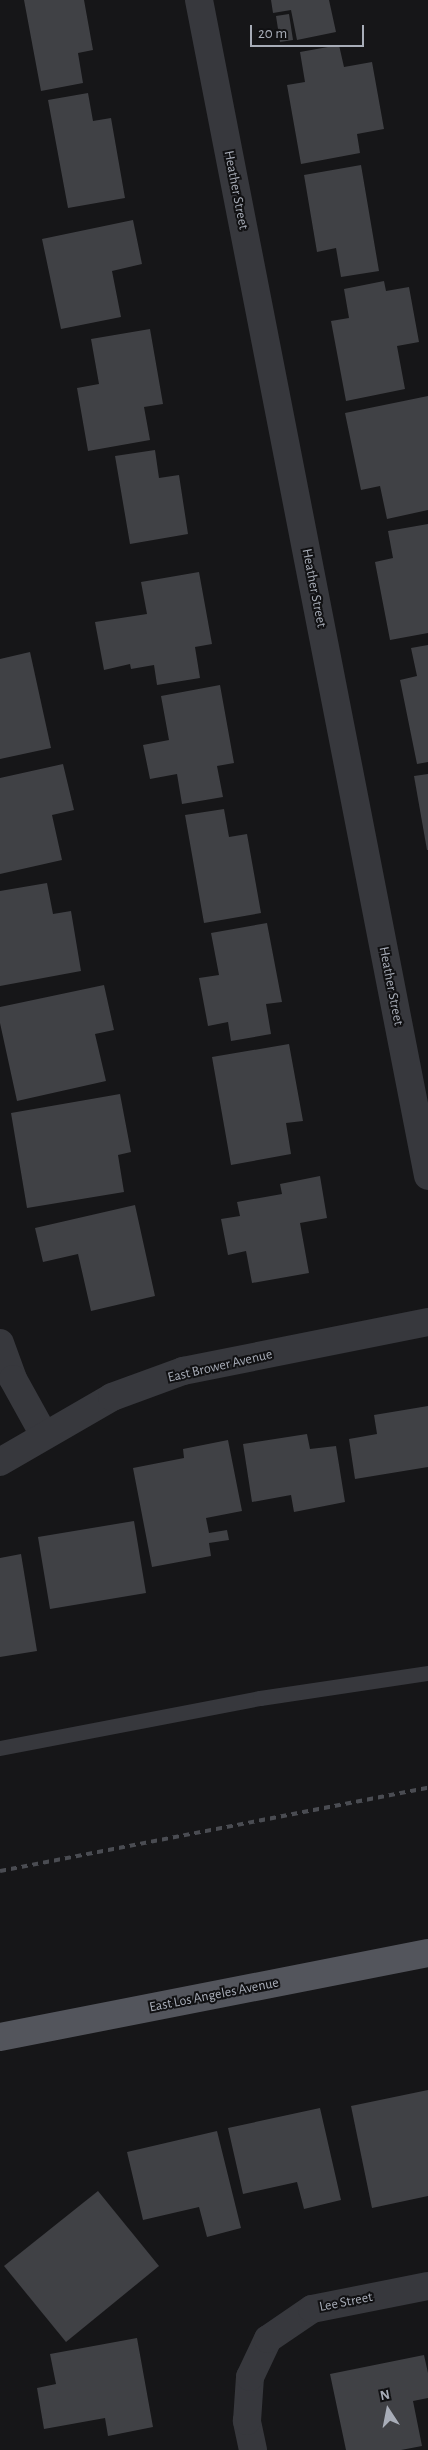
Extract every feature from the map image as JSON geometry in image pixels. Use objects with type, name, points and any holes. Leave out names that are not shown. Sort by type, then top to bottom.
[{"type":"main road","name":"East Los Angeles Avenue","points":[[0,2037],[428,1953]]},
{"type":"street","name":"Heather Street","points":[[199,0],[428,1176]]},
{"type":"street","name":"East Brower Avenue","points":[[0,1462],[112,1397],[184,1371],[428,1322]]},
{"type":"street","points":[[0,1343],[13,1379],[44,1435]]},
{"type":"street","name":"Lee Street","points":[[253,2450],[247,2421],[250,2376],[268,2339],[312,2309],[428,2286]]},
{"type":"lane","points":[[0,1748],[260,1698],[428,1673]]},
{"type":"building","points":[[24,0],[84,0],[93,50],[78,53],[83,83],[41,91]]},
{"type":"building","points":[[271,0],[329,0],[336,32],[297,40],[291,10],[273,13]]},
{"type":"building","points":[[289,14],[293,40],[280,42],[276,16]]},
{"type":"building","points":[[339,45],[344,67],[372,62],[384,129],[357,134],[360,153],[301,164],[287,85],[305,82],[300,52]]},
{"type":"building","points":[[88,93],[93,121],[111,118],[125,198],[68,208],[48,100]]},
{"type":"building","points":[[361,165],[379,271],[341,277],[336,248],[317,252],[304,175]]},
{"type":"building","points":[[133,220],[142,264],[112,271],[121,317],[61,329],[42,239]]},
{"type":"building","points":[[384,281],[386,291],[409,287],[419,342],[397,346],[405,389],[346,401],[331,321],[349,318],[344,289]]},
{"type":"building","points":[[150,329],[163,404],[144,407],[150,440],[88,451],[77,388],[99,384],[91,339]]},
{"type":"building","points":[[428,396],[428,510],[387,519],[380,486],[361,490],[345,413]]},
{"type":"building","points":[[155,450],[159,478],[179,475],[188,534],[130,544],[115,456]]},
{"type":"building","points":[[428,524],[428,633],[390,640],[375,562],[393,558],[388,531]]},
{"type":"building","points":[[199,572],[212,644],[195,647],[200,678],[157,685],[154,665],[131,669],[130,664],[104,670],[95,622],[147,614],[141,582]]},
{"type":"building","points":[[428,645],[428,762],[417,764],[400,680],[417,676],[411,648]]},
{"type":"building","points":[[30,652],[51,748],[0,759],[0,659]]},
{"type":"building","points":[[220,685],[234,763],[217,766],[223,797],[182,804],[177,774],[150,779],[143,745],[169,740],[161,696]]},
{"type":"building","points":[[63,764],[74,810],[52,815],[62,860],[0,874],[0,778]]},
{"type":"building","points":[[428,774],[428,850],[427,850],[414,776]]},
{"type":"building","points":[[224,809],[229,837],[247,834],[261,913],[204,923],[185,815]]},
{"type":"building","points":[[47,883],[53,914],[71,911],[81,971],[0,986],[0,891]]},
{"type":"building","points":[[267,923],[282,1002],[266,1004],[271,1034],[231,1041],[228,1022],[208,1026],[199,978],[219,975],[211,933]]},
{"type":"building","points":[[104,985],[114,1030],[95,1034],[106,1081],[17,1101],[0,1023],[0,1007]]},
{"type":"building","points":[[289,1044],[303,1121],[286,1123],[291,1154],[231,1165],[212,1057]]},
{"type":"building","points":[[120,1094],[131,1152],[118,1155],[124,1192],[27,1208],[11,1113]]},
{"type":"building","points":[[320,1176],[327,1218],[300,1223],[309,1273],[252,1283],[246,1251],[228,1255],[221,1219],[240,1216],[237,1202],[282,1194],[280,1184]]},
{"type":"building","points":[[135,1205],[155,1296],[91,1311],[78,1254],[43,1262],[35,1228]]},
{"type":"building","points":[[428,1406],[428,1467],[355,1479],[349,1439],[377,1434],[374,1415]]},
{"type":"building","points":[[307,1434],[310,1449],[336,1446],[345,1502],[294,1512],[291,1495],[252,1502],[243,1444]]},
{"type":"building","points":[[228,1440],[242,1511],[206,1518],[209,1533],[227,1530],[229,1540],[209,1543],[211,1556],[152,1567],[133,1468],[184,1458],[183,1449]]},
{"type":"building","points":[[134,1521],[146,1593],[50,1609],[38,1537]]},
{"type":"building","points":[[21,1554],[37,1651],[0,1657],[0,1558]]},
{"type":"building","points":[[428,2090],[428,2196],[372,2208],[351,2106]]},
{"type":"building","points":[[320,2108],[341,2200],[304,2209],[297,2182],[243,2194],[228,2128]]},
{"type":"building","points":[[217,2131],[241,2228],[207,2237],[199,2207],[143,2220],[127,2152]]},
{"type":"building","points":[[98,2191],[159,2266],[66,2342],[4,2266]]},
{"type":"building","points":[[137,2338],[153,2427],[108,2436],[105,2418],[44,2429],[37,2388],[56,2384],[50,2354]]},
{"type":"building","points":[[424,2355],[428,2373],[428,2398],[413,2401],[422,2446],[401,2450],[346,2450],[330,2374]]},
{"type":"railway","points":[[0,1871],[428,1788]]}]
